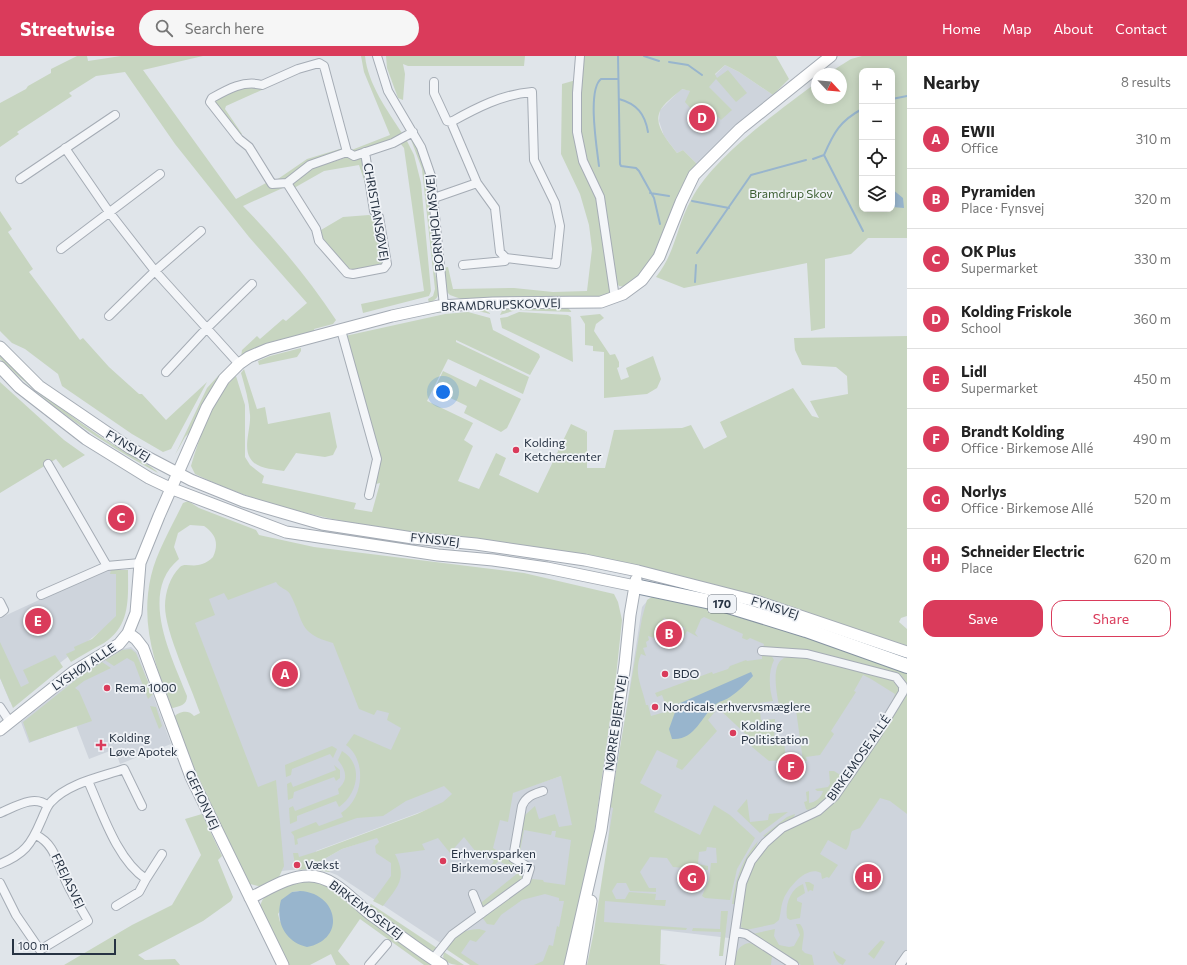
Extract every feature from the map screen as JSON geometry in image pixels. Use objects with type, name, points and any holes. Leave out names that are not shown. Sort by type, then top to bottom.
[{"type":"highway","name":"FYNSVEJ","points":[[635,586],[725,605],[806,630],[907,666]]},
{"type":"main road","name":"BRAMDRUPSKOVVEJ","points":[[177,473],[213,397],[224,379],[239,364],[249,357],[263,351],[392,316],[444,306],[493,303],[601,302],[615,298],[633,288],[642,280],[660,257],[681,202],[694,175],[740,129],[831,56]]},
{"type":"main road","name":"FYNSVEJ","points":[[0,347],[39,386],[130,448],[177,473],[243,501],[322,524],[413,538],[585,560],[638,571],[759,602],[907,652]]},
{"type":"main road","name":"FYNSVEJ","points":[[0,367],[19,387],[86,439],[149,478],[170,488],[286,532],[438,555],[547,568],[635,586]]},
{"type":"main road","name":"LYSHØJ ALLE","points":[[0,730],[76,670],[119,644],[128,633],[136,613],[140,563],[177,473]]},
{"type":"main road","name":"NØRRE BJERTVEJ","points":[[570,965],[595,860],[638,571]]},
{"type":"main road","name":"GEFIONVEJ","points":[[128,633],[136,639],[143,648],[191,776],[283,965]]},
{"type":"main road","name":"NØRRE BJERTVEJ","points":[[580,965],[594,881],[595,860]]},
{"type":"main road","name":"BIRKEMOSEVEJ","points":[[250,898],[289,879],[311,876],[322,878],[343,891],[437,962]]},
{"type":"street","name":"BORNHOLMSVEJ","points":[[377,56],[388,91],[413,132],[427,161],[434,198],[444,306]]},
{"type":"street","points":[[580,56],[577,94],[578,132],[583,161],[600,197],[615,298]]},
{"type":"street","name":"CHRISTIANSØVEJ","points":[[347,152],[310,165],[287,183],[272,184],[267,180],[249,147],[239,139],[210,102],[212,98],[229,89],[251,82],[262,85],[298,69],[319,63],[324,66],[347,152],[354,156],[394,143],[413,132]]},
{"type":"street","points":[[434,82],[434,94],[447,121],[450,122],[477,183],[495,208],[500,252],[506,258],[556,264],[560,226],[555,203],[534,160],[532,92],[514,93],[472,110],[450,122]]},
{"type":"street","points":[[20,179],[115,116]]},
{"type":"street","points":[[66,148],[108,212],[155,271],[239,364]]},
{"type":"street","name":"CHRISTIANSØVEJ","points":[[287,183],[316,229],[319,241],[347,273],[353,274],[384,268],[387,264],[379,217],[374,211],[365,152]]},
{"type":"street","points":[[61,249],[160,174]]},
{"type":"street","points":[[434,198],[477,183]]},
{"type":"street","points":[[109,316],[155,271],[201,231]]},
{"type":"street","points":[[463,265],[505,261],[506,258]]},
{"type":"street","points":[[166,372],[206,329],[252,284]]},
{"type":"street","points":[[341,330],[377,459],[369,495]]},
{"type":"street","points":[[48,464],[107,566]]},
{"type":"street","points":[[41,595],[107,566],[140,563]]},
{"type":"street","points":[[0,602],[4,610],[0,613]]},
{"type":"street","name":"BIRKEMOSE ALLÉ","points":[[730,965],[742,883],[754,856],[765,843],[782,828],[818,811],[835,796],[875,738],[903,692],[901,680],[896,677],[807,654],[762,651]]},
{"type":"street","points":[[0,707],[10,722]]},
{"type":"street","points":[[0,864],[14,858],[25,850],[36,834],[48,806],[60,794],[88,782],[124,768],[142,806]]},
{"type":"street","points":[[88,782],[120,849],[135,872],[146,879]]},
{"type":"street","name":"BIRKEMOSEVEJ","points":[[437,962],[452,935],[521,885],[529,876],[530,868],[513,858],[524,800],[528,796],[543,791]]},
{"type":"street","points":[[0,813],[29,801],[43,802],[48,806]]},
{"type":"street","name":"FREJASVEJ","points":[[0,883],[16,915],[40,950],[88,921],[64,878],[52,848],[44,838],[36,834]]},
{"type":"street","points":[[116,906],[139,892],[162,854]]},
{"type":"street","points":[[473,894],[481,914]]},
{"type":"street","points":[[736,932],[746,934],[794,965]]},
{"type":"street","points":[[369,965],[387,944]]},
{"type":"street","points":[[900,965],[907,955]]},
{"type":"shaded area","points":[[725,65],[739,72],[773,95],[727,134],[697,164],[683,150],[677,153],[664,136],[659,121],[660,110],[681,89],[698,92]]},
{"type":"shaded area","points":[[272,559],[458,798],[316,851],[319,862],[342,849],[582,769],[559,960],[535,965],[474,965],[337,875],[324,870],[312,868],[281,871],[185,627],[198,576]]},
{"type":"shaded area","points":[[121,569],[119,593],[120,616],[10,702],[0,678],[0,618],[104,570]]},
{"type":"shaded area","points":[[649,599],[907,677],[907,965],[726,965],[729,938],[601,923],[610,815],[642,607]]},
{"type":"shaded area","points":[[131,647],[137,652],[171,744],[120,764],[115,749],[89,759],[76,725],[29,743],[21,722],[78,676],[122,649]]},
{"type":"green space","points":[[77,56],[87,56],[88,61],[121,56],[203,56],[143,70],[236,199],[266,183],[269,187],[285,187],[243,206],[281,247],[304,275],[336,320],[333,324],[314,329],[315,333],[241,357],[242,350],[257,336],[260,339],[283,319],[286,321],[307,303],[249,237],[175,144],[125,72],[96,76],[69,93],[72,96],[17,132],[19,134],[0,147],[0,103],[51,73],[51,69]]},
{"type":"green space","points":[[361,56],[365,56],[374,87],[384,106],[402,133],[377,146],[355,152],[349,151],[390,135],[364,72]]},
{"type":"green space","points":[[386,56],[525,56],[524,66],[408,66],[403,64],[405,74],[403,100],[398,98],[387,68]]},
{"type":"green space","points":[[582,56],[776,56],[789,79],[773,95],[739,72],[725,65],[715,74],[717,78],[728,70],[747,93],[736,102],[716,79],[709,87],[732,110],[721,120],[704,103],[701,106],[712,117],[705,125],[685,102],[690,91],[682,89],[664,105],[658,117],[663,134],[677,153],[683,150],[697,164],[679,192],[662,240],[655,253],[642,271],[627,287],[619,286],[615,280],[606,209],[584,154],[580,112]]},
{"type":"green space","name":"Bramdrup Skov","points":[[862,56],[907,56],[907,238],[868,238],[851,254],[825,259],[825,328],[811,331],[807,263],[684,288],[656,277],[668,258],[691,200],[701,184],[731,151],[766,121],[811,87],[811,104],[847,104],[847,68],[837,68],[851,59]]},
{"type":"green space","points":[[576,80],[576,146],[596,196],[609,283],[609,295],[604,298],[461,299],[450,295],[447,292],[442,268],[448,267],[453,289],[514,288],[553,292],[587,291],[592,249],[589,225],[580,194],[561,154],[562,84]]},
{"type":"green space","points":[[251,86],[264,89],[226,106],[225,109],[242,134],[239,136],[214,102],[225,93]]},
{"type":"green space","points":[[410,137],[412,137],[419,152],[424,167],[428,183],[432,217],[434,267],[438,285],[438,295],[437,298],[429,303],[428,299],[433,296],[435,289],[422,169]]},
{"type":"green space","points":[[406,139],[414,155],[421,183],[431,291],[429,296],[363,313],[361,304],[424,291],[404,148],[400,143]]},
{"type":"green space","points":[[343,148],[341,152],[289,179],[275,181],[307,159]]},
{"type":"green space","points":[[348,157],[354,160],[362,158],[367,180],[365,183],[359,165],[324,171],[294,188],[292,184],[311,169]]},
{"type":"green space","points":[[0,211],[12,229],[8,232],[33,269],[29,272],[80,340],[83,338],[109,367],[139,394],[142,394],[166,420],[207,382],[171,449],[163,452],[132,434],[62,386],[58,374],[25,349],[12,343],[0,331]]},
{"type":"green space","points":[[369,215],[375,218],[383,261],[382,266],[349,271],[323,241],[321,230],[343,217]]},
{"type":"green space","points":[[566,306],[572,312],[516,310],[500,315],[502,311],[508,308]]},
{"type":"green space","points":[[462,309],[429,314],[429,312]]},
{"type":"green space","points":[[462,309],[484,309],[491,314],[473,310]]},
{"type":"green space","points":[[468,312],[490,318],[493,330],[539,354],[540,357],[530,375],[456,340],[456,342],[529,377],[523,394],[448,359],[427,401],[473,423],[464,440],[473,446],[458,481],[479,489],[496,453],[506,458],[499,475],[538,493],[571,424],[586,431],[585,433],[587,431],[587,468],[605,468],[614,430],[682,428],[691,425],[704,449],[727,437],[720,422],[793,388],[812,416],[819,418],[810,401],[848,394],[847,376],[836,367],[802,365],[795,350],[794,338],[907,336],[907,616],[901,618],[899,622],[907,629],[907,646],[787,606],[666,573],[583,556],[435,536],[336,520],[287,508],[240,493],[195,474],[191,466],[208,418],[221,394],[236,376],[245,405],[245,457],[250,465],[264,476],[262,483],[356,503],[354,509],[372,512],[380,483],[376,484],[381,458],[345,336],[445,314]]},
{"type":"green space","points":[[519,312],[568,315],[571,317],[573,362],[502,328],[500,318]]},
{"type":"green space","points":[[600,314],[604,318],[596,324],[594,331],[610,355],[615,354],[619,362],[619,367],[617,368],[621,380],[629,377],[626,368],[653,356],[661,379],[657,388],[647,394],[604,398],[604,352],[593,351],[593,346],[585,345],[585,324],[580,316]]},
{"type":"green space","points":[[301,348],[301,351],[297,357],[259,365],[258,361],[270,356]]},
{"type":"green space","points":[[0,354],[26,379],[68,413],[112,444],[145,463],[158,473],[115,449],[55,407],[0,359]]},
{"type":"green space","points":[[231,364],[193,429],[185,437],[175,455],[207,388]]},
{"type":"green space","points":[[244,369],[257,409],[265,407],[268,424],[330,412],[337,447],[333,455],[325,457],[296,453],[284,471],[266,468],[253,462],[248,454],[247,448],[250,415],[248,399],[241,373]]},
{"type":"green space","points":[[443,371],[476,387],[480,379],[521,399],[507,428],[501,432],[464,413],[467,406],[434,390]]},
{"type":"green space","points":[[0,382],[64,440],[85,455],[63,468],[56,459],[0,493]]},
{"type":"green space","points":[[188,501],[199,508],[256,530],[259,535],[314,547],[524,573],[614,594],[618,602],[622,620],[616,677],[594,834],[566,965],[534,965],[543,961],[549,945],[553,946],[557,926],[559,927],[564,901],[559,901],[559,898],[545,894],[522,900],[501,915],[494,925],[487,924],[482,917],[526,885],[531,879],[565,885],[571,840],[555,837],[556,831],[552,831],[551,835],[524,830],[519,857],[517,856],[525,815],[535,806],[539,819],[555,814],[559,827],[572,825],[561,776],[513,793],[508,822],[500,820],[493,848],[523,868],[526,875],[524,880],[484,909],[482,908],[482,902],[519,872],[499,861],[486,872],[494,861],[476,852],[464,837],[450,853],[438,838],[422,844],[425,850],[395,854],[401,870],[401,876],[396,888],[383,906],[373,901],[391,876],[391,863],[376,853],[375,846],[379,842],[377,838],[342,849],[319,862],[331,870],[329,872],[311,869],[296,870],[293,853],[298,853],[299,857],[315,852],[417,814],[443,802],[452,794],[444,786],[406,801],[383,816],[357,818],[297,839],[298,844],[295,845],[294,836],[291,832],[316,822],[319,826],[343,817],[341,813],[349,807],[354,799],[360,779],[360,769],[353,752],[346,745],[354,734],[391,750],[401,728],[387,720],[389,713],[377,710],[374,715],[359,709],[333,643],[313,635],[308,630],[301,619],[290,594],[276,582],[228,600],[224,593],[209,599],[215,615],[195,623],[258,787],[276,780],[284,866],[279,877],[262,887],[250,884],[207,800],[173,718],[181,712],[189,712],[194,716],[200,713],[169,630],[165,606],[166,595],[171,580],[180,567],[183,565],[202,564],[213,557],[216,548],[214,536],[204,526],[190,525],[178,533],[174,547],[179,559],[167,573],[161,589],[160,607],[162,626],[167,644],[187,696],[186,701],[181,706],[173,708],[170,707],[154,658],[148,627],[148,594],[151,576],[157,557],[183,503]]},
{"type":"green space","points":[[111,570],[128,570],[128,600],[123,620],[113,636],[104,643],[71,662],[66,654],[75,650],[74,647],[92,639],[116,616],[116,574],[110,574]]},
{"type":"green space","points":[[655,595],[769,623],[907,672],[907,689],[906,682],[901,675],[833,658],[763,648],[764,644],[750,638],[747,640],[742,638],[743,634],[704,617],[701,619],[695,633],[698,637],[687,631],[684,636],[682,635],[685,628],[664,618],[654,638],[648,636],[649,640],[646,642],[647,647],[643,648],[646,656],[641,654],[638,667],[638,673],[646,705],[648,705],[651,716],[668,711],[662,695],[657,697],[655,693],[712,672],[713,674],[728,669],[730,666],[746,660],[762,659],[762,654],[771,655],[774,660],[770,680],[773,701],[759,703],[761,720],[775,719],[774,737],[784,741],[786,760],[769,761],[752,747],[751,745],[753,741],[718,708],[708,720],[717,731],[682,770],[676,767],[678,760],[657,750],[640,783],[662,795],[654,812],[700,835],[714,805],[730,815],[755,838],[737,869],[730,900],[705,898],[702,896],[709,880],[711,863],[717,863],[716,848],[707,847],[706,851],[699,852],[698,864],[708,866],[708,870],[673,867],[667,858],[650,857],[640,872],[649,888],[656,888],[656,892],[630,891],[626,883],[617,883],[612,891],[616,899],[625,899],[629,892],[656,894],[655,900],[666,900],[665,906],[605,901],[604,922],[687,928],[686,930],[661,929],[660,964],[668,965],[587,965],[594,931],[613,808],[610,807],[642,618],[647,600]]},
{"type":"green space","points":[[0,642],[21,687],[29,683],[23,670],[55,655],[63,667],[13,708],[0,678]]},
{"type":"green space","points":[[131,649],[136,653],[153,694],[148,699],[134,662],[127,658],[114,666],[105,660],[122,650]]},
{"type":"green space","points":[[791,656],[803,656],[894,679],[901,688],[896,700],[893,699],[895,694],[863,675],[854,691],[856,692],[831,731],[834,734],[820,755],[806,757],[807,761],[803,761],[796,710],[780,712],[776,690],[776,672],[781,660]]},
{"type":"green space","points":[[102,662],[111,668],[84,681],[75,688],[79,691],[92,721],[30,742],[23,722],[78,678]]},
{"type":"green space","points":[[907,689],[907,814],[890,801],[880,798],[860,828],[852,831],[849,845],[846,850],[828,840],[820,854],[838,865],[829,878],[827,877],[822,879],[821,873],[816,871],[804,874],[786,893],[782,903],[779,920],[774,924],[746,930],[741,927],[744,890],[755,861],[768,844],[784,831],[824,811],[833,804],[862,764]]},
{"type":"green space","points":[[150,706],[156,707],[162,726],[159,729]]},
{"type":"green space","points":[[332,746],[337,749],[333,758],[330,754],[292,769],[291,775],[286,777],[285,765]]},
{"type":"green space","points":[[342,751],[349,757],[356,771],[356,779],[351,795],[339,807],[336,801],[297,816],[297,821],[290,824],[289,808],[293,806],[295,811],[339,794],[338,789],[345,779],[343,767],[338,760]]},
{"type":"green space","points":[[334,765],[340,770],[340,778],[336,781],[334,777],[294,792],[293,798],[288,800],[287,784],[291,782],[293,787],[336,770]]},
{"type":"green space","points":[[829,771],[834,771],[842,776],[845,771],[847,773],[836,791],[826,801],[815,808],[808,810],[806,809],[804,802],[807,801],[806,792],[809,791],[809,803],[818,799],[823,791],[817,791],[815,789],[828,787],[830,784]]},
{"type":"green space","points":[[747,799],[750,822],[768,820],[769,814],[788,812],[760,833],[737,811]]},
{"type":"green space","points":[[202,814],[222,856],[218,860],[233,897],[231,901],[203,921],[138,955],[145,960],[175,959],[180,965],[64,965],[132,925],[172,905],[201,855],[185,819]]},
{"type":"green space","points":[[795,814],[794,817],[765,837],[763,836],[787,817]]},
{"type":"green space","points":[[758,841],[735,904],[732,904],[740,870],[752,848]]},
{"type":"green space","points":[[304,880],[328,885],[437,965],[424,965],[360,919],[338,951],[350,965],[336,965],[331,954],[310,965],[287,965],[260,909],[261,902],[276,888]],"holes":[[[300,891],[280,922],[278,914],[292,892]]]},
{"type":"green space","points":[[805,882],[809,882],[814,885],[813,891],[810,890],[808,892]]},
{"type":"green space","points":[[803,884],[805,893],[797,898],[797,901],[802,903],[800,918],[790,920],[787,918],[789,898],[798,886]]},
{"type":"green space","points":[[371,904],[437,948],[433,951],[427,950],[368,907]]},
{"type":"green space","points":[[721,911],[728,911],[723,956],[719,956],[721,932],[692,931],[693,928],[720,929]]},
{"type":"green space","points":[[796,924],[800,924],[803,930],[804,936],[802,950],[805,953],[812,955],[814,965],[801,965],[752,934],[775,929],[774,936],[779,945],[789,947],[794,946],[800,935]]},
{"type":"green space","points":[[479,929],[486,931],[476,942],[470,940],[461,953],[479,965],[470,965],[446,949],[456,936],[468,930]]},
{"type":"green space","points":[[881,940],[885,942],[874,959],[868,954]]},
{"type":"green space","points":[[749,943],[772,956],[771,965],[735,965],[736,954],[739,948]]},
{"type":"green space","points":[[834,951],[846,960],[843,965],[836,960]]},
{"type":"green space","points":[[444,952],[464,965],[454,965],[447,962],[443,957]]},
{"type":"water","points":[[895,191],[903,198],[904,208],[895,207]]},
{"type":"water","points":[[751,672],[753,676],[745,685],[730,697],[716,704],[692,732],[680,739],[672,739],[669,729],[678,704]]},
{"type":"water","points":[[300,891],[313,894],[323,899],[329,907],[333,917],[332,926],[328,935],[320,942],[307,947],[293,941],[288,936],[279,916],[281,900],[292,892]]},
{"type":"waterway","points":[[618,56],[620,164],[621,166],[636,168],[639,171],[654,198],[660,224]]},
{"type":"waterway","points":[[644,56],[659,61]]},
{"type":"waterway","points":[[669,62],[688,65],[702,75]]},
{"type":"waterway","points":[[599,166],[594,120],[594,95],[597,85],[601,79],[618,79]]},
{"type":"waterway","points":[[895,98],[907,96]]},
{"type":"waterway","points":[[619,99],[631,104],[639,111],[645,120],[648,132]]},
{"type":"waterway","points":[[859,110],[854,113],[838,128],[824,155],[863,231]]},
{"type":"waterway","points":[[813,159],[824,155]]},
{"type":"waterway","points":[[697,253],[751,175],[806,160]]},
{"type":"waterway","points":[[650,193],[669,196]]},
{"type":"waterway","points":[[692,201],[729,208]]},
{"type":"waterway","points":[[695,282],[696,265]]},
{"type":"place","name":"Kolding Friskole","points":[[702,118]]},
{"type":"place","name":"Kolding Ketchercenter","points":[[516,450]]},
{"type":"place","name":"OK Plus","points":[[121,518]]},
{"type":"place","name":"Lidl","points":[[38,621]]},
{"type":"place","name":"Pyramiden","points":[[669,634]]},
{"type":"place","name":"EWII","points":[[285,674]]},
{"type":"place","name":"BDO","points":[[665,674]]},
{"type":"place","name":"Rema 1000","points":[[107,688]]},
{"type":"place","name":"Nordicals erhvervsmæglere","points":[[655,707]]},
{"type":"place","name":"Kolding Politistation","points":[[733,733]]},
{"type":"place","name":"Kolding Løve Apotek","points":[[101,745]]},
{"type":"place","name":"Brandt Kolding","points":[[791,767]]},
{"type":"place","name":"Erhvervsparken Birkemosevej 7","points":[[443,861]]},
{"type":"place","name":"Vækst","points":[[297,865]]},
{"type":"place","name":"Schneider Electric","points":[[868,877]]},
{"type":"place","name":"Norlys","points":[[692,878]]}]
